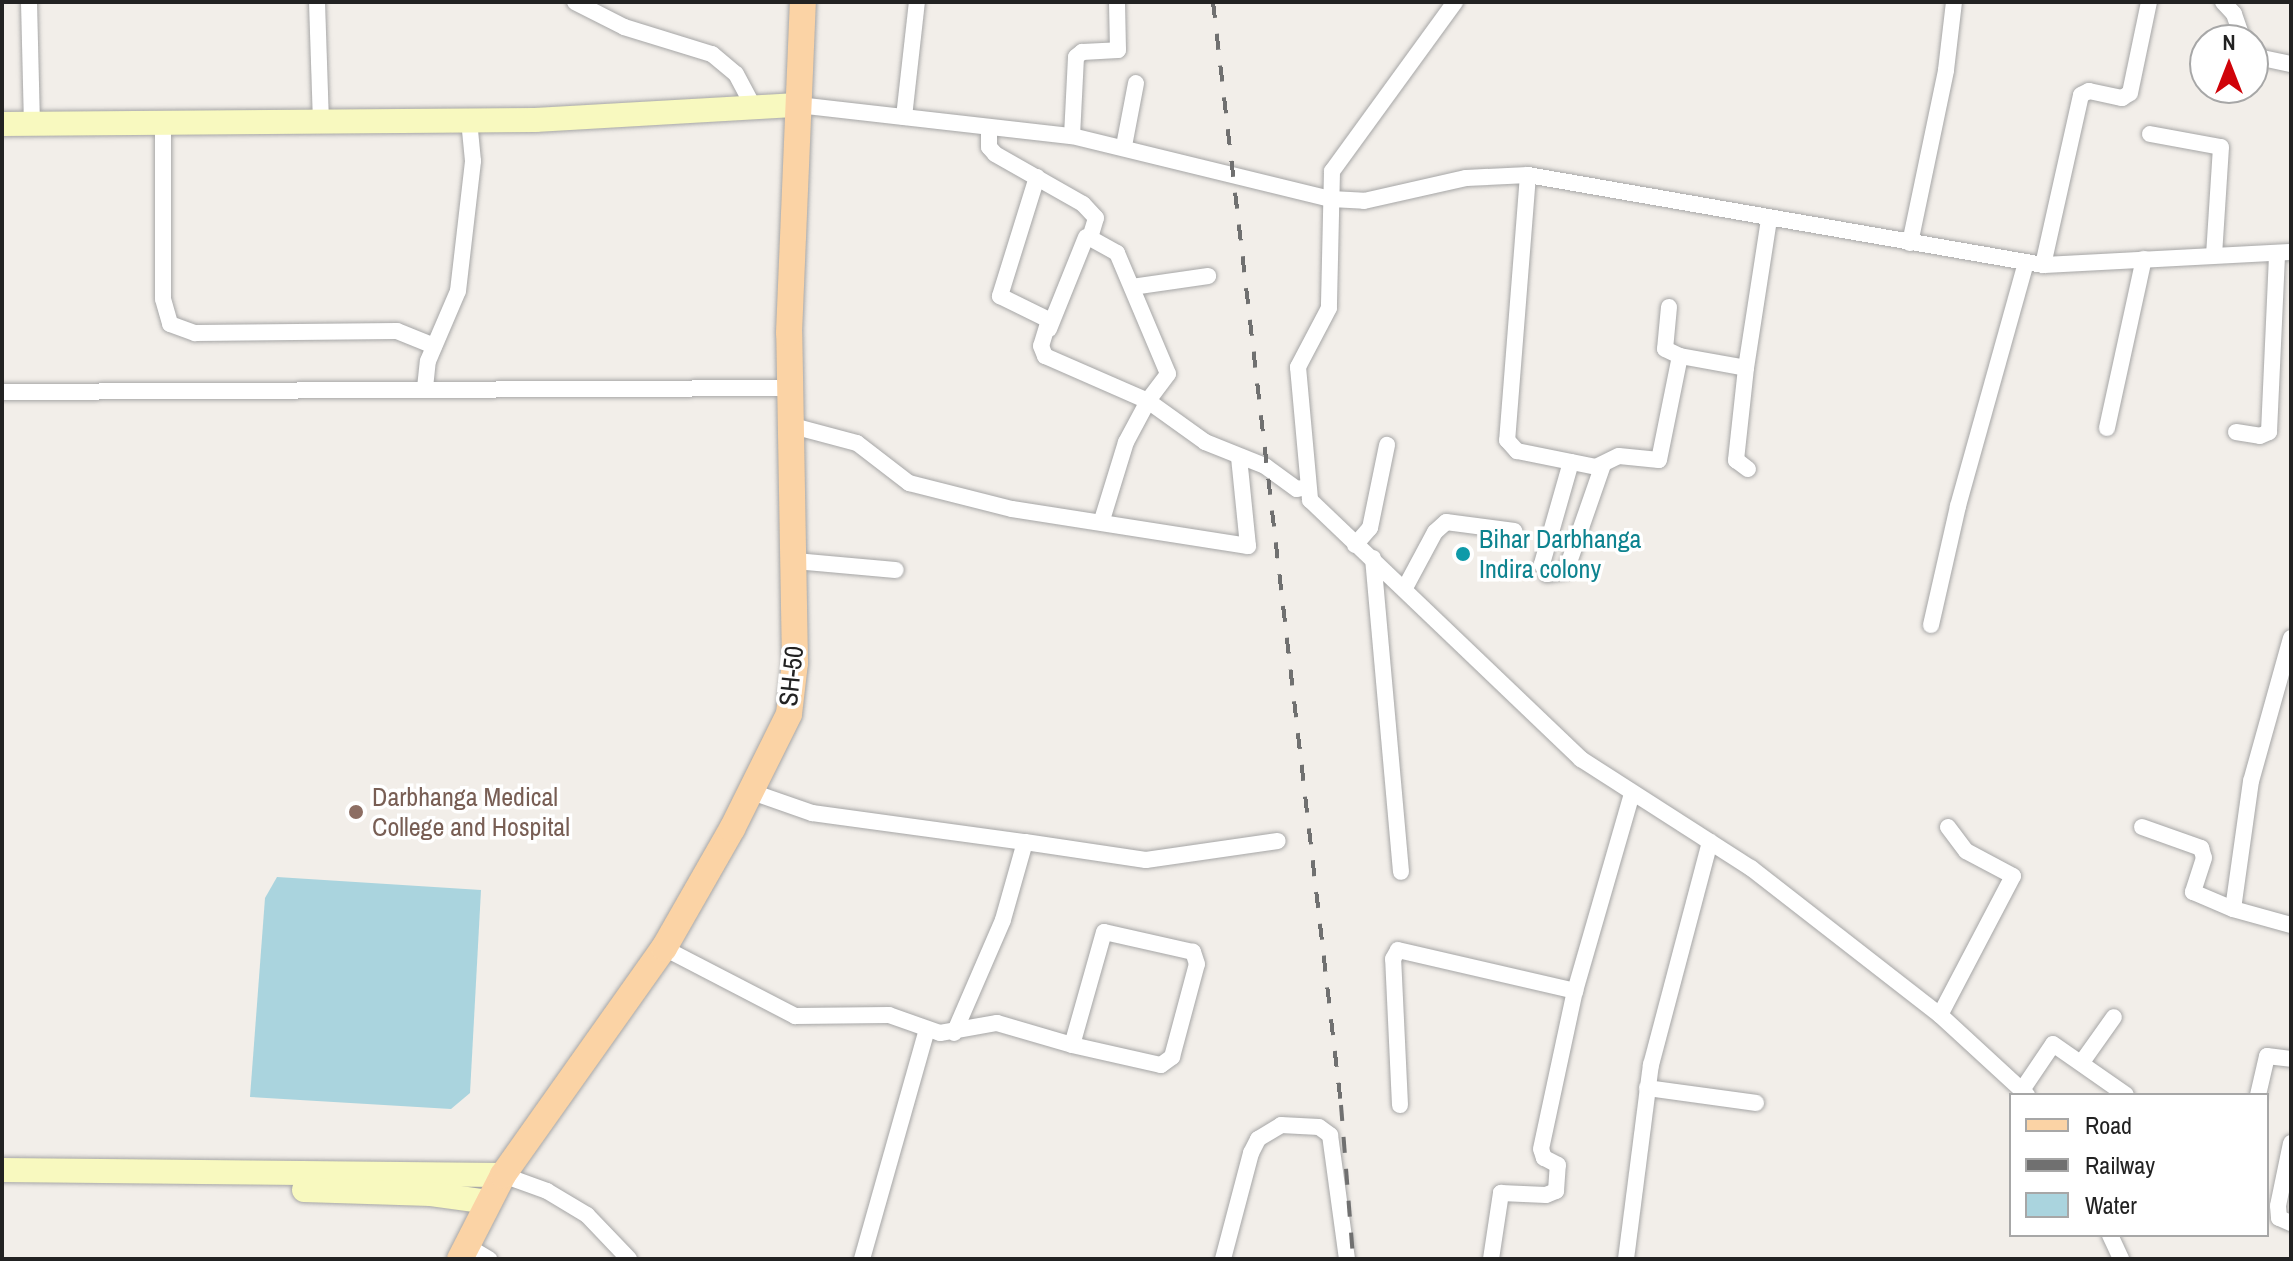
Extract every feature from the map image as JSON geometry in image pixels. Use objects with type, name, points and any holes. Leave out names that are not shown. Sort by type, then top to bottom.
[{"type":"main road","name":"SH-50","points":[[472,1255],[489,1202],[503,1175],[664,948],[752,792],[793,696],[795,561],[791,388],[803,2]]},
{"type":"street","points":[[29,2],[32,124]]},
{"type":"street","points":[[317,2],[321,122]]},
{"type":"street","points":[[575,2],[624,27],[712,54],[736,74],[753,106]]},
{"type":"street","points":[[904,117],[917,2]]},
{"type":"street","points":[[1072,136],[1076,57],[1082,52],[1118,50],[1117,2]]},
{"type":"street","points":[[1435,2],[1454,2]]},
{"type":"street","points":[[1454,2],[1342,151],[1332,171],[1329,308],[1298,367],[1307,487],[1317,512],[1406,586],[1545,727],[1632,794],[1710,842],[1940,1015],[2025,1092],[2053,1044],[2123,1093]]},
{"type":"street","points":[[1910,243],[1946,70],[1954,2]]},
{"type":"street","points":[[1931,625],[1958,506],[2034,264],[2081,95],[2089,91],[2122,98],[2130,93],[2149,2]]},
{"type":"street","points":[[2223,2],[2234,14],[2237,24]]},
{"type":"street","points":[[2269,59],[2291,64]]},
{"type":"street","points":[[1124,146],[1136,83]]},
{"type":"street","points":[[2,124],[469,120],[798,105],[1072,136],[1124,146],[1331,199],[1364,201],[1466,178],[1528,175],[2034,264],[2284,252],[2269,432],[2260,436],[2236,432]]},
{"type":"street","points":[[425,388],[434,346],[458,291],[473,161],[469,120]]},
{"type":"street","points":[[163,123],[163,299],[170,324],[195,333],[397,331],[434,346]]},
{"type":"street","points":[[989,127],[989,147],[995,154],[1037,177],[1094,215],[1090,238],[1117,253],[1168,374],[1148,401],[1126,442],[1102,520]]},
{"type":"street","points":[[2150,134],[2221,147],[2214,255]]},
{"type":"street","points":[[1528,175],[1507,440],[1517,451],[1571,462],[1603,465],[1619,456],[1659,460],[1680,356]]},
{"type":"street","points":[[1037,177],[1000,296],[1046,316],[1049,329]]},
{"type":"street","points":[[1748,469],[1736,460],[1746,368],[1769,219]]},
{"type":"street","points":[[1086,237],[1041,346],[1045,356],[1148,401],[1205,442],[1265,466],[1297,489],[1307,487]]},
{"type":"street","points":[[2107,428],[2144,259]]},
{"type":"street","points":[[1132,287],[1208,276]]},
{"type":"street","points":[[1669,307],[1665,349],[1680,356],[1746,368]]},
{"type":"street","points":[[2,392],[791,388]]},
{"type":"street","points":[[793,426],[857,443],[909,483],[1012,509],[1102,520],[1248,546],[1239,457]]},
{"type":"street","points":[[1355,545],[1370,528],[1387,445]]},
{"type":"street","points":[[1571,462],[1542,564],[1547,574],[1566,571],[1603,465]]},
{"type":"street","points":[[1406,586],[1435,532],[1446,522],[1514,531]]},
{"type":"street","points":[[1373,558],[1401,872]]},
{"type":"street","points":[[795,561],[896,570]]},
{"type":"street","points":[[2233,909],[2251,781],[2291,638]]},
{"type":"street","points":[[752,792],[812,813],[1146,860],[1278,841]]},
{"type":"street","points":[[1491,1259],[1501,1193],[1546,1195],[1556,1191],[1558,1165],[1544,1158],[1541,1149],[1575,991],[1632,794]]},
{"type":"street","points":[[1940,1015],[2013,876],[1966,851],[1948,827]]},
{"type":"street","points":[[2142,827],[2201,848],[2204,858],[2193,892],[2233,909],[2291,925]]},
{"type":"street","points":[[954,1033],[1003,920],[1025,842]]},
{"type":"street","points":[[1626,1259],[1647,1088],[1675,960],[1710,842]]},
{"type":"street","points":[[664,948],[795,1016],[889,1015],[927,1030],[954,1033],[984,1022],[997,1023],[1072,1045],[1152,1064],[1168,1063],[1197,964],[1193,952],[1104,932],[1072,1045]]},
{"type":"street","points":[[1400,1105],[1393,959],[1398,950],[1575,991]]},
{"type":"street","points":[[2082,1062],[2114,1017]]},
{"type":"street","points":[[862,1259],[927,1030]]},
{"type":"street","points":[[2258,1093],[2267,1056],[2291,1059]]},
{"type":"street","points":[[1647,1088],[1756,1103]]},
{"type":"street","points":[[1223,1259],[1251,1153],[1258,1139],[1281,1125],[1319,1127],[1330,1135],[1347,1259]]},
{"type":"street","points":[[2291,1143],[2278,1206],[2279,1218],[2291,1223]]},
{"type":"street","points":[[2,1170],[503,1175],[547,1191],[587,1215],[629,1259]]},
{"type":"street","points":[[2,1184],[402,1193],[489,1202]]},
{"type":"street","points":[[2111,1237],[2121,1259]]},
{"type":"water","points":[[277,877],[481,890],[470,1093],[451,1109],[250,1097],[265,898]]},
{"type":"railway","points":[[1213,2],[1341,1105],[1353,1259]]},
{"type":"place","name":"Bihar Darbhanga Indira colony","points":[[1463,554]]},
{"type":"place","name":"Darbhanga Medical College and Hospital","points":[[356,812]]}]
